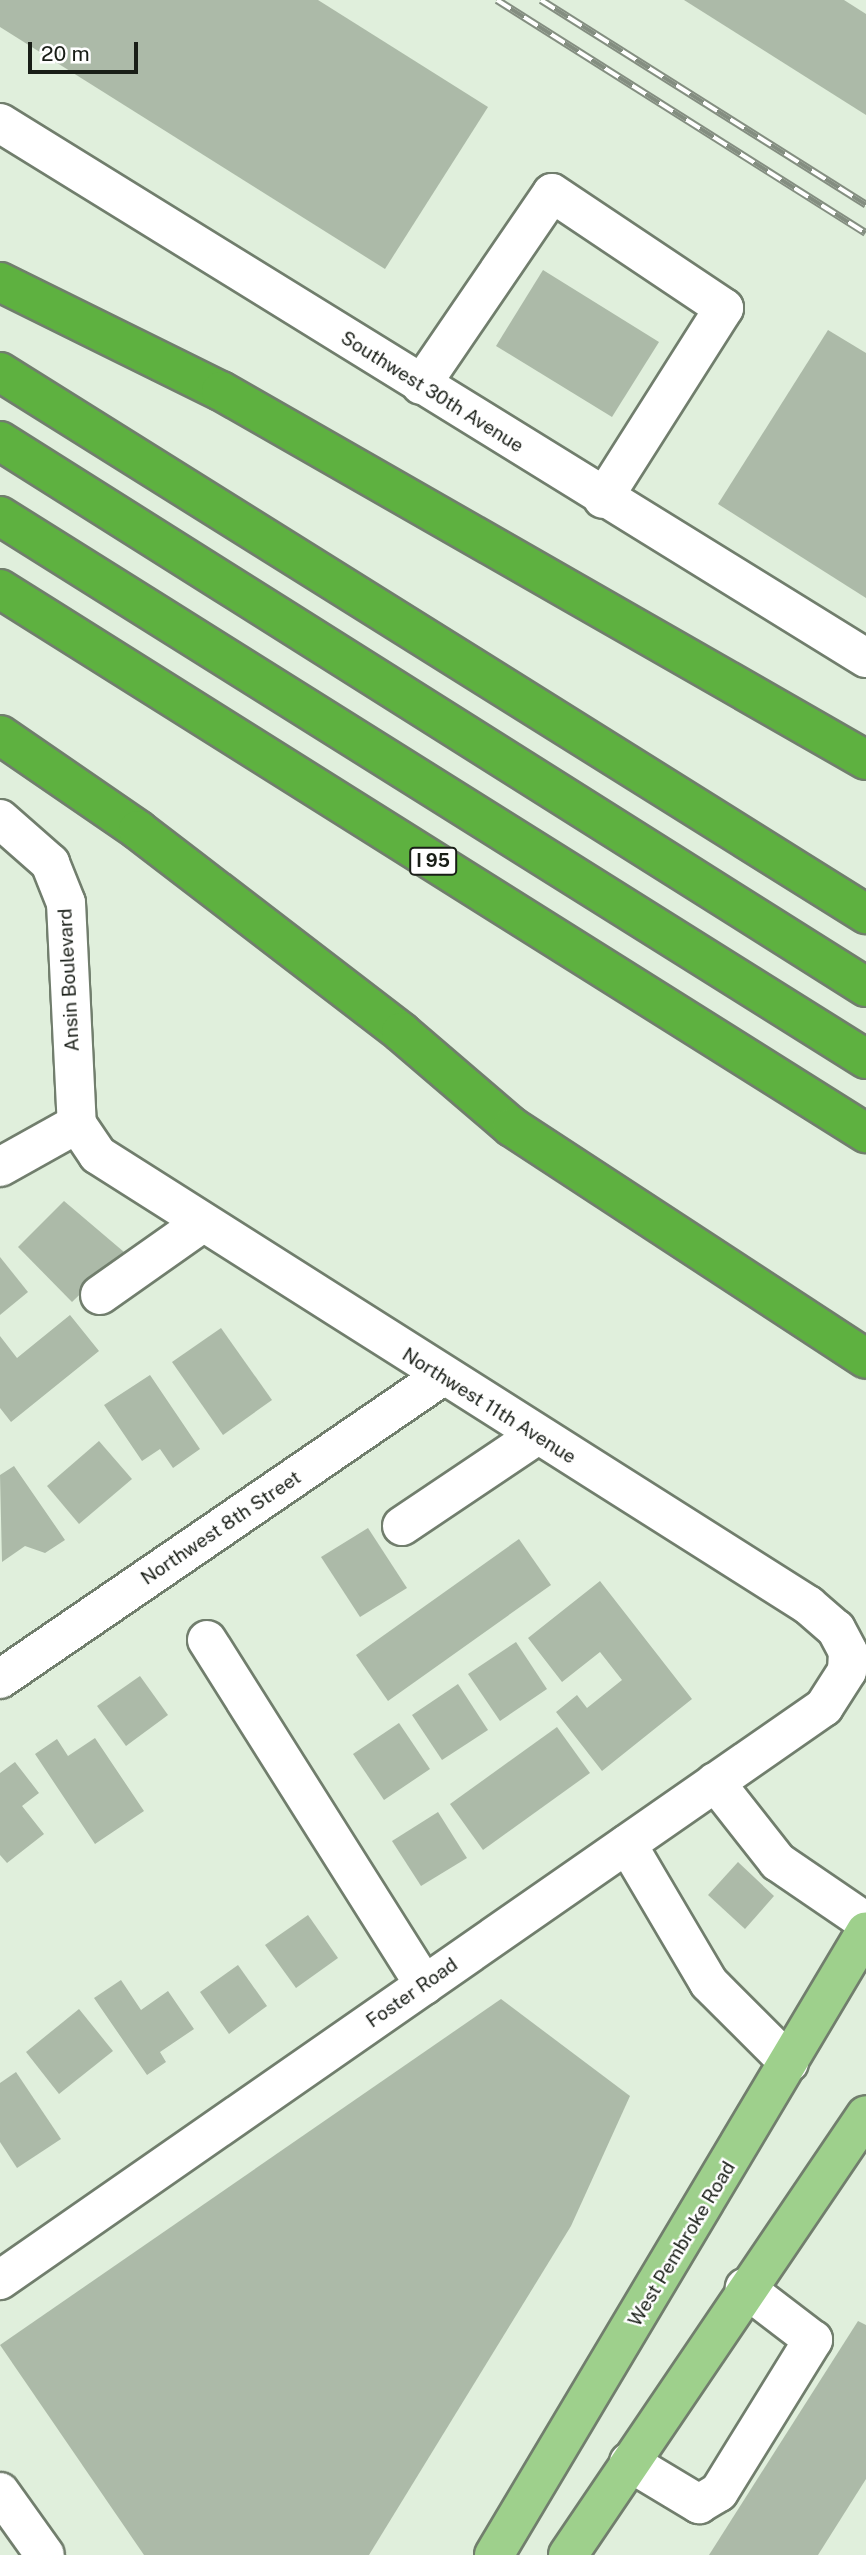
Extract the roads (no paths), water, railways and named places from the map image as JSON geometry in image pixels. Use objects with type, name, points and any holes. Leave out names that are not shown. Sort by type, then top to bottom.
[{"type":"highway","points":[[0,282],[221,391],[866,760]]},
{"type":"highway","points":[[0,372],[866,914]]},
{"type":"highway","points":[[0,441],[866,987]]},
{"type":"highway","points":[[0,516],[866,1059]]},
{"type":"highway","name":"I 95","points":[[0,589],[866,1133]]},
{"type":"highway","points":[[0,735],[138,830],[324,973],[512,1127],[866,1359]]},
{"type":"main road","name":"West Pembroke Road","points":[[494,2555],[866,1931]]},
{"type":"main road","points":[[568,2555],[745,2288],[866,2115]]},
{"type":"street","name":"Southwest 30th Avenue","points":[[0,123],[603,499],[866,658]]},
{"type":"street","points":[[421,386],[552,193],[724,308],[603,499]]},
{"type":"street","name":"Ansin Boulevard","points":[[0,819],[50,863],[66,903],[77,1124]]},
{"type":"street","points":[[0,1167],[77,1124]]},
{"type":"street","name":"Northwest 11th Avenue","points":[[77,1124],[98,1154],[836,1629],[848,1652],[847,1671],[824,1707]]},
{"type":"street","points":[[100,1295],[202,1223]]},
{"type":"street","name":"Northwest 8th Street","points":[[0,1679],[441,1377]]},
{"type":"street","points":[[402,1526],[536,1436]]},
{"type":"street","points":[[207,1640],[424,1985]]},
{"type":"street","name":"Foster Road","points":[[0,2280],[824,1707]]},
{"type":"street","points":[[715,1783],[778,1862],[866,1922]]},
{"type":"street","points":[[627,1844],[709,1983],[789,2063]]},
{"type":"street","points":[[629,2462],[699,2504],[719,2492],[813,2340],[745,2288]]},
{"type":"street","points":[[0,2493],[45,2555]]},
{"type":"railway","points":[[497,0],[866,233]]},
{"type":"railway","points":[[541,0],[866,205]]}]
